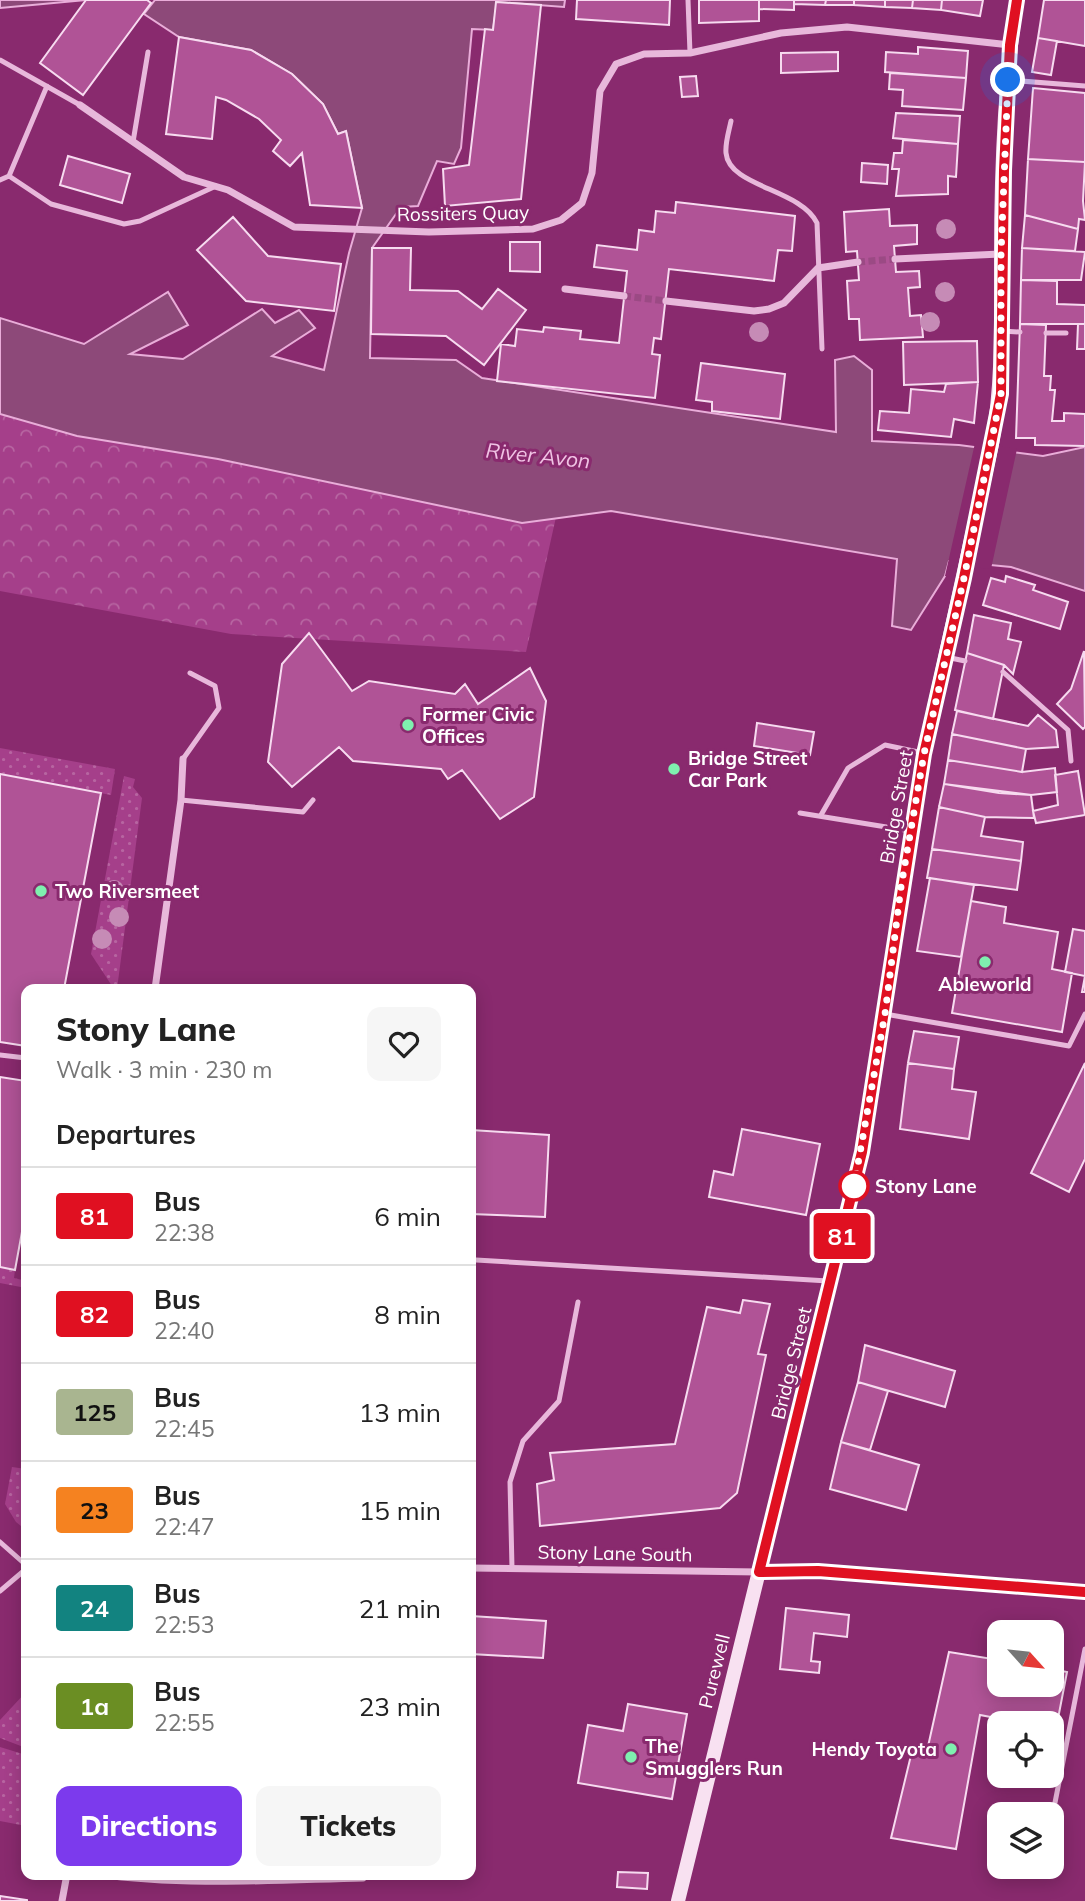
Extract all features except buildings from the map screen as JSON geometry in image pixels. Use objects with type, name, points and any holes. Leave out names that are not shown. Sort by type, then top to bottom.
[{"type":"street","name":"Bridge Street","points":[[759,1572],[862,1152],[924,754],[964,578],[1001,394],[1001,254],[1008,80],[1017,0]]},
{"type":"street","name":"Rossiters Quay","points":[[80,105],[184,177],[228,190],[295,227],[358,230],[534,229],[561,220],[582,203],[592,173],[600,91],[616,64],[645,54],[690,53],[781,33],[847,27],[1010,45]]},
{"type":"street","points":[[895,259],[1001,254]]},
{"type":"street","points":[[666,300],[754,311],[769,309],[784,303],[818,268],[858,261]]},
{"type":"street","points":[[565,289],[624,296]]},
{"type":"street","points":[[156,984],[181,800],[183,759]]},
{"type":"street","name":"Stony Lane South","points":[[476,1568],[759,1572]]},
{"type":"street","points":[[759,1572],[818,1571],[1085,1592]]},
{"type":"street","name":"Purewell","points":[[678,1901],[759,1572]]},
{"type":"street","points":[[62,1901],[66,1880]]},
{"type":"lane","points":[[688,0],[690,53]]},
{"type":"lane","points":[[134,142],[148,52]]},
{"type":"lane","points":[[0,60],[80,105]]},
{"type":"lane","points":[[1008,80],[1085,86]]},
{"type":"lane","points":[[0,180],[9,176],[47,86]]},
{"type":"lane","points":[[731,121],[726,153],[730,166],[745,177],[811,211],[817,223],[822,349]]},
{"type":"lane","points":[[9,176],[51,204],[124,224],[140,221],[216,186]]},
{"type":"lane","points":[[1002,331],[1020,332]]},
{"type":"lane","points":[[1046,333],[1066,333]]},
{"type":"lane","points":[[946,657],[965,661]]},
{"type":"lane","points":[[1003,672],[1068,730],[1071,761]]},
{"type":"lane","points":[[183,759],[219,708],[215,686],[191,673]]},
{"type":"lane","points":[[821,815],[848,768],[885,745],[924,754]]},
{"type":"lane","points":[[181,800],[303,812],[313,800]]},
{"type":"lane","points":[[800,813],[911,831]]},
{"type":"lane","points":[[885,1014],[1069,1046],[1085,1014]]},
{"type":"lane","points":[[0,1055],[21,1057]]},
{"type":"lane","points":[[476,1260],[832,1282]]},
{"type":"lane","points":[[512,1568],[510,1482],[523,1441],[559,1401],[578,1302]]},
{"type":"lane","points":[[0,1542],[21,1562]]},
{"type":"lane","points":[[0,1591],[21,1572]]},
{"type":"lane","points":[[1055,1802],[1085,1649]]},
{"type":"green space","points":[[0,414],[77,436],[218,459],[522,522],[556,517],[526,652],[231,634],[0,591]]},
{"type":"green space","points":[[0,748],[115,769],[111,795],[0,774]]},
{"type":"green space","points":[[124,776],[135,779],[133,787],[142,798],[118,984],[111,984],[91,954]]},
{"type":"green space","points":[[0,1267],[15,1270],[14,1278],[21,1280],[21,1287],[0,1283]]},
{"type":"green space","points":[[12,1467],[21,1468],[21,1526],[5,1504]]},
{"type":"green space","points":[[21,1697],[21,1746],[0,1738],[0,1720]]},
{"type":"green space","points":[[0,1747],[21,1753],[21,1825],[0,1821]]},
{"type":"water","points":[[0,0],[86,0],[0,8]]},
{"type":"water","name":"River Avon","points":[[155,0],[565,0],[564,7],[497,2],[493,30],[472,29],[461,148],[454,164],[437,161],[418,206],[401,207],[372,248],[370,358],[456,360],[482,378],[836,432],[835,360],[854,356],[872,370],[872,441],[959,445],[1043,456],[1085,447],[1085,591],[1011,567],[949,561],[945,576],[911,630],[892,626],[897,559],[611,511],[522,523],[218,459],[77,436],[0,414],[0,318],[84,344],[168,292],[188,325],[130,354],[183,359],[262,309],[275,323],[299,310],[315,328],[272,356],[324,370],[349,253],[362,208],[346,131],[338,134],[323,104],[292,74],[251,50],[179,37],[144,14]]},
{"type":"pier","points":[[975,443],[1017,449],[991,569],[951,565],[949,577],[945,576]]},
{"type":"tunnel","points":[[858,262],[895,259]]},
{"type":"tunnel","points":[[624,296],[666,301]]},
{"type":"bus line","name":"81","points":[[1017,0],[1010,45],[1004,170],[1001,394],[964,578],[924,754],[901,887],[885,1014],[862,1152],[759,1572],[818,1571],[1085,1592]]},
{"type":"place","name":"Former Civic Offices","points":[[408,725]]},
{"type":"place","name":"Bridge Street Car Park","points":[[674,769]]},
{"type":"place","name":"Two Riversmeet","points":[[41,891]]},
{"type":"place","name":"Ableworld","points":[[985,962]]},
{"type":"place","name":"Stony Lane","points":[[854,1186]]},
{"type":"place","name":"Hendy Toyota","points":[[951,1749]]},
{"type":"place","name":"The Smugglers Run","points":[[631,1757]]},
{"type":"route","points":[[854,1186],[885,1014],[901,887],[924,754],[964,578],[1001,394],[1001,254],[1008,80]]}]
